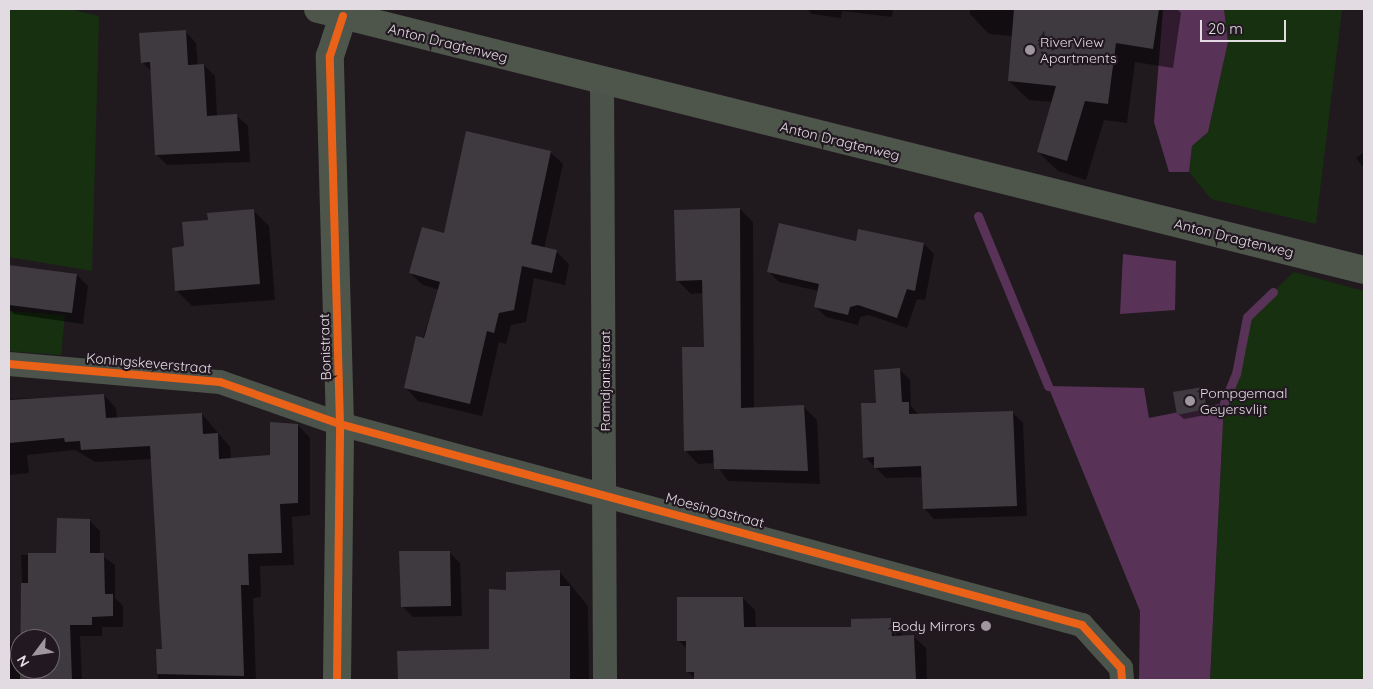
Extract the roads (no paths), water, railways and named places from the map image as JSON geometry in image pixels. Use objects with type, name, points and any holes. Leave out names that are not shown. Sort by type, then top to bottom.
[{"type":"main road","name":"Anton Dragtenweg","points":[[318,9],[602,82],[1364,270]]},
{"type":"main road","name":"Bonistraat","points":[[337,680],[340,424],[330,56],[343,16]]},
{"type":"street","name":"Ramdjanistraat","points":[[602,82],[606,493],[605,680]]},
{"type":"street","name":"Koningskeverstraat","points":[[9,364],[220,382],[340,424]]},
{"type":"street","name":"Moesingastraat","points":[[340,424],[606,493],[1082,625],[1121,668],[1122,680]]},
{"type":"waterway","points":[[978,216],[1048,386]]},
{"type":"waterway","points":[[1224,403],[1236,374],[1247,317],[1273,292]]},
{"type":"place","name":"RiverView Apartments","points":[[1030,50]]},
{"type":"place","name":"Pompgemaal Geyersvlijt","points":[[1190,401]]},
{"type":"place","name":"Body Mirrors","points":[[986,626]]}]
